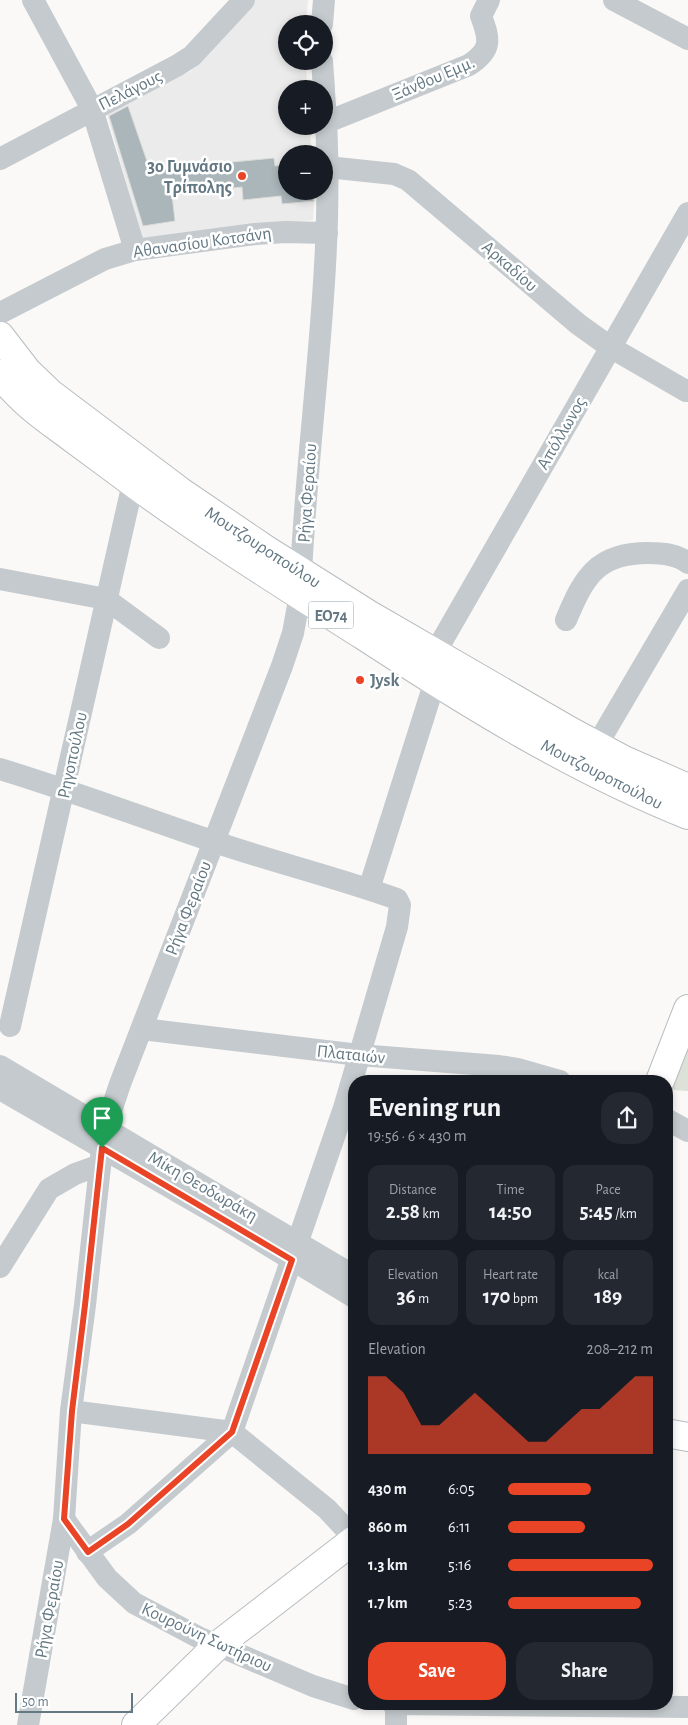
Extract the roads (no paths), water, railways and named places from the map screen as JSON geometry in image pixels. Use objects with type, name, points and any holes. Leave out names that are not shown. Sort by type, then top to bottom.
[{"type":"main road","name":"Μουτζουροπούλου","points":[[0,336],[27,371],[51,394],[301,584],[435,681],[582,767],[652,801],[688,815]]},
{"type":"main road","name":"Μουτζουροπούλου","points":[[0,374],[15,393],[32,408],[191,525],[435,653],[597,745],[688,788]]},
{"type":"main road","points":[[662,1075],[688,1010]]},
{"type":"main road","points":[[673,1416],[688,1419]]},
{"type":"main road","points":[[673,1434],[688,1437]]},
{"type":"main road","points":[[136,1725],[218,1645],[348,1544]]},
{"type":"street","points":[[33,0],[92,109],[135,250]]},
{"type":"street","name":"Πελάγους","points":[[0,159],[192,56],[244,0]]},
{"type":"street","points":[[323,15],[324,0]]},
{"type":"street","name":"Ξάνθου Εμμ.","points":[[333,120],[469,65],[481,57],[488,44],[488,34],[481,16],[489,0]]},
{"type":"street","points":[[614,0],[688,39]]},
{"type":"street","name":"Αρκαδίου","points":[[333,168],[394,174],[408,180],[578,324],[610,347],[687,390]]},
{"type":"street","name":"Ρήγα Φεραίου","points":[[28,1725],[46,1632],[64,1519],[72,1411],[102,1147],[120,1084],[282,666],[293,633],[301,584],[327,233],[328,200]]},
{"type":"street","name":"Απόλλωνος","points":[[435,653],[688,213]]},
{"type":"street","name":"Αθανασίου Κοτσάνη","points":[[0,313],[105,260],[135,250],[256,234],[291,232],[327,233]]},
{"type":"street","name":"Ρηγοπούλου","points":[[10,1026],[133,483]]},
{"type":"street","points":[[566,620],[585,580],[594,568],[608,560],[623,554],[662,553],[683,559],[688,563]]},
{"type":"street","points":[[0,579],[106,599],[160,638]]},
{"type":"street","points":[[597,745],[688,590]]},
{"type":"street","points":[[368,888],[435,681],[435,653]]},
{"type":"street","points":[[0,769],[65,789],[213,841],[368,888],[397,899],[400,905],[396,928],[353,1075]]},
{"type":"street","name":"Πλαταιών","points":[[142,1029],[358,1055],[499,1066],[539,1075]]},
{"type":"street","name":"Μίκη Θεοδωράκη","points":[[0,1066],[102,1147]]},
{"type":"street","name":"Μίκη Θεοδωράκη","points":[[0,1089],[102,1147],[295,1251],[348,1273]]},
{"type":"street","points":[[88,1552],[128,1524],[232,1432],[348,1093]]},
{"type":"street","points":[[673,1122],[688,1131]]},
{"type":"street","points":[[0,1267],[50,1188],[74,1174],[102,1147]]},
{"type":"street","name":"Μίκη Θεοδωράκη","points":[[295,1251],[348,1293]]},
{"type":"street","points":[[72,1411],[232,1432],[320,1503],[348,1533]]},
{"type":"street","name":"Κουρούνη Σωτήριου","points":[[64,1519],[106,1578],[134,1602],[192,1634],[313,1686],[348,1697]]},
{"type":"street","points":[[673,1707],[688,1707]]},
{"type":"street","points":[[395,1710],[396,1725]]},
{"type":"place","name":"3ο Γυμνάσιο Τρίπολης","points":[[242,176]]},
{"type":"place","name":"Jysk","points":[[360,680]]}]
